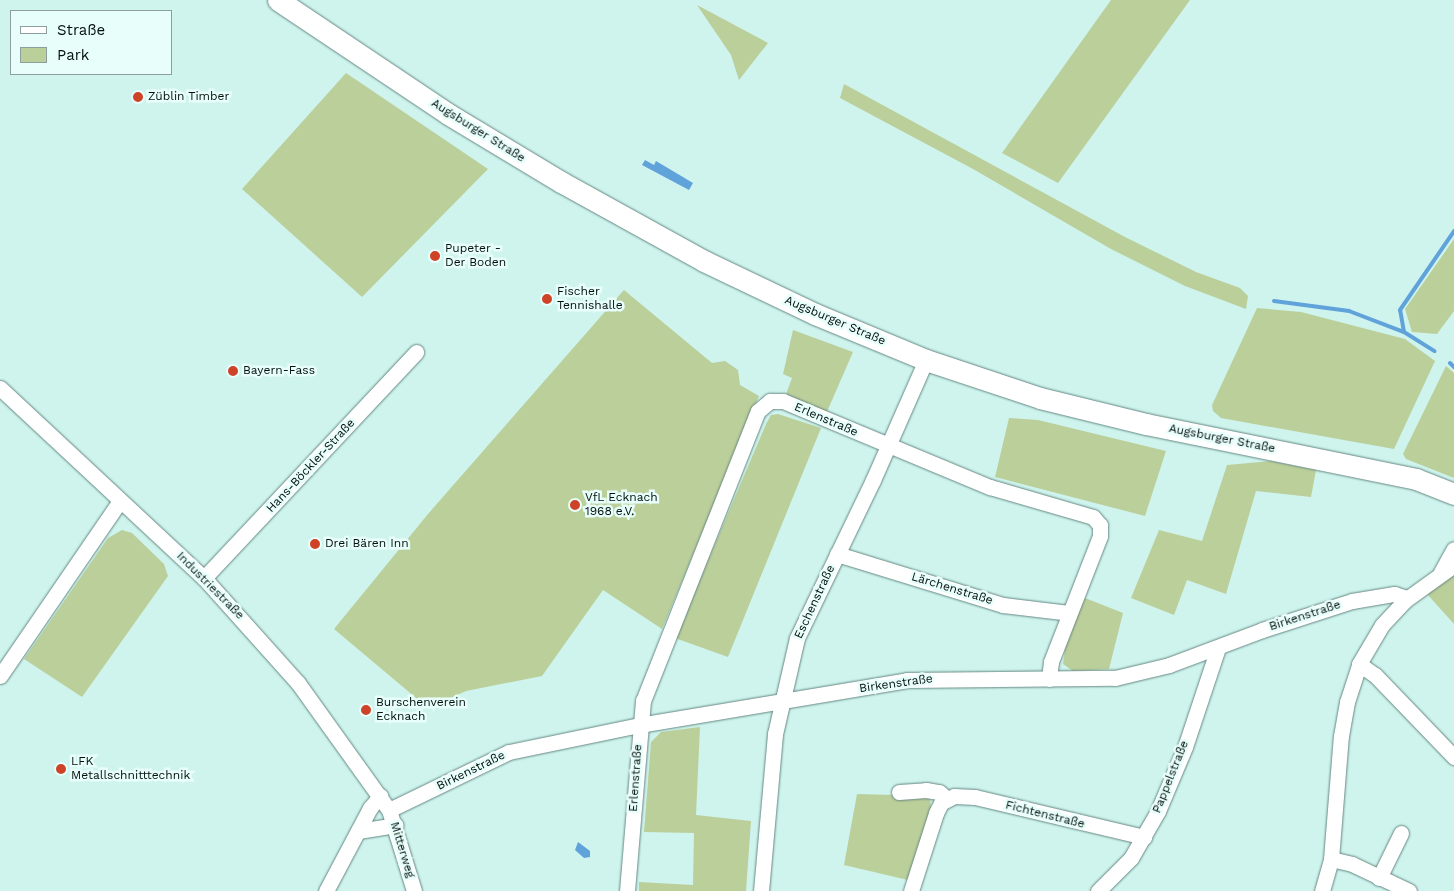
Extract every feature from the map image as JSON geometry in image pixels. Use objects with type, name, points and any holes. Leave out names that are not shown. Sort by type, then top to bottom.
[{"type":"main road","name":"Augsburger Straße","points":[[278,0],[448,114],[561,182],[723,270],[815,314],[926,360],[1040,398],[1146,424],[1416,479],[1454,494]]},
{"type":"street","name":"Hans-Böckler-Straße","points":[[204,578],[416,352]]},
{"type":"street","name":"Eschenstraße","points":[[761,891],[775,734],[797,638],[888,446],[926,360]]},
{"type":"street","name":"Industriestraße","points":[[0,388],[119,502],[204,578],[298,683],[389,810]]},
{"type":"street","name":"Erlenstraße","points":[[627,891],[643,701],[664,642],[758,411],[770,401],[783,401],[990,487],[1093,517],[1100,525],[1100,536],[1051,662],[1049,679]]},
{"type":"street","points":[[0,676],[119,502]]},
{"type":"street","points":[[1440,573],[1454,549]]},
{"type":"street","name":"Lärchenstraße","points":[[837,554],[1003,605],[1069,614]]},
{"type":"street","points":[[1322,891],[1331,859],[1341,736],[1347,702],[1360,664],[1382,625],[1407,598],[1454,565]]},
{"type":"street","name":"Birkenstraße","points":[[389,810],[509,752],[640,725],[907,680],[1122,677],[1169,665],[1262,630],[1352,601],[1394,594],[1407,598]]},
{"type":"street","name":"Pappelstraße","points":[[1098,891],[1130,858],[1144,837],[1173,777],[1218,648]]},
{"type":"street","points":[[1360,664],[1375,675],[1454,757]]},
{"type":"street","name":"Fichtenstraße","points":[[899,792],[926,790],[939,792],[947,799],[954,796],[975,797],[1144,837]]},
{"type":"street","points":[[326,891],[358,831],[380,796]]},
{"type":"street","points":[[911,891],[936,813],[947,799]]},
{"type":"street","name":"Mitterweg","points":[[389,810],[396,825],[414,891]]},
{"type":"street","points":[[358,831],[396,825]]},
{"type":"street","points":[[1379,878],[1401,833]]},
{"type":"street","points":[[1331,859],[1352,864],[1410,891]]},
{"type":"green space","points":[[1111,0],[1190,0],[1058,183],[1002,153]]},
{"type":"green space","points":[[697,5],[768,43],[739,80],[731,55]]},
{"type":"green space","points":[[346,73],[488,169],[362,297],[242,189]]},
{"type":"green space","points":[[844,84],[1125,237],[1196,272],[1240,288],[1248,296],[1246,309],[1185,286],[1111,249],[973,169],[840,98]]},
{"type":"green space","points":[[1454,239],[1454,311],[1437,334],[1412,332],[1405,309]]},
{"type":"green space","name":"VfL Ecknach 1968 e.V.","points":[[624,290],[712,363],[725,361],[738,370],[740,385],[759,396],[662,629],[603,590],[542,676],[466,691],[428,708],[334,629],[428,514]]},
{"type":"green space","points":[[1257,308],[1301,312],[1405,339],[1435,361],[1394,449],[1221,418],[1213,411],[1212,405]]},
{"type":"green space","points":[[793,330],[853,352],[826,414],[785,397],[792,378],[783,374]]},
{"type":"green space","points":[[1446,366],[1454,373],[1454,478],[1406,459],[1403,454]]},
{"type":"green space","points":[[778,414],[821,428],[728,657],[675,638],[766,424],[771,415]]},
{"type":"green space","points":[[1009,418],[1038,420],[1166,451],[1145,516],[995,477]]},
{"type":"green space","points":[[1271,461],[1316,470],[1311,497],[1256,491],[1226,594],[1187,580],[1174,615],[1131,598],[1159,530],[1202,541],[1227,465]]},
{"type":"green space","points":[[122,530],[132,533],[164,564],[168,576],[82,697],[24,659],[108,538]]},
{"type":"green space","points":[[1454,573],[1454,624],[1427,594]]},
{"type":"green space","points":[[1085,598],[1123,613],[1109,669],[1073,671],[1063,664],[1066,642]]},
{"type":"green space","points":[[700,727],[696,815],[751,821],[746,891],[639,891],[639,882],[693,885],[694,833],[644,832],[651,742],[661,732]]},
{"type":"green space","points":[[857,794],[930,796],[931,810],[908,880],[844,865]]},
{"type":"water","points":[[645,160],[654,165],[656,161],[693,183],[689,190],[642,165]]},
{"type":"water","points":[[578,842],[590,851],[590,857],[584,858],[575,850]]},
{"type":"waterway","points":[[1404,332],[1400,310],[1454,231]]},
{"type":"waterway","points":[[1274,301],[1349,311],[1404,332],[1435,351]]},
{"type":"waterway","points":[[1450,363],[1454,367]]},
{"type":"place","name":"Züblin Timber","points":[[138,97]]},
{"type":"place","name":"Pupeter - Der Boden","points":[[435,256]]},
{"type":"place","name":"Fischer Tennishalle","points":[[547,299]]},
{"type":"place","name":"Bayern-Fass","points":[[233,371]]},
{"type":"place","name":"VfL Ecknach 1968 e.V.","points":[[575,505]]},
{"type":"place","name":"Drei Bären Inn","points":[[315,544]]},
{"type":"place","name":"Burschenverein Ecknach","points":[[366,710]]},
{"type":"place","name":"LFK Metallschnitttechnik","points":[[61,769]]}]
